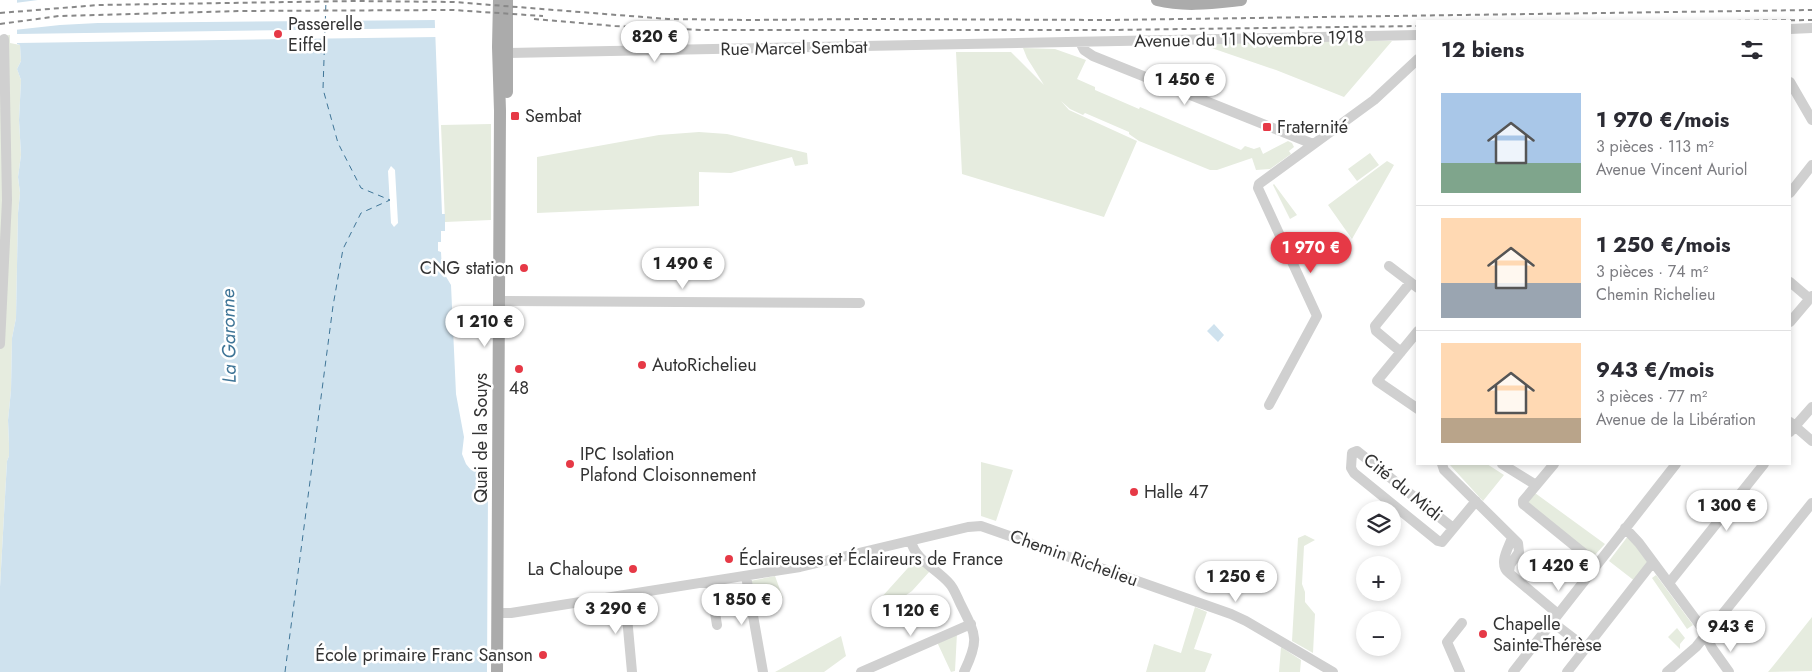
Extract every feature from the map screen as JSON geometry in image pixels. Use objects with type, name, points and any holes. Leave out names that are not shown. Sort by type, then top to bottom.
[{"type":"main road","name":"Quai de la Souys","points":[[499,0],[497,24],[503,56],[500,110],[502,613],[505,672]]},
{"type":"main road","points":[[503,56],[508,0]]},
{"type":"main road","points":[[1156,0],[1190,4],[1241,0]]},
{"type":"main road","name":"Quai de la Souys","points":[[497,672],[502,613]]},
{"type":"street","points":[[1791,29],[1812,28]]},
{"type":"street","name":"Avenue du 11 Novembre 1918","points":[[1080,42],[1416,35]]},
{"type":"street","points":[[0,344],[7,200],[4,39]]},
{"type":"street","name":"Rue Marcel Sembat","points":[[503,56],[1080,42]]},
{"type":"street","points":[[1080,42],[1084,50],[1093,56],[1313,144]]},
{"type":"street","points":[[1269,405],[1317,316],[1258,188],[1259,184],[1374,100],[1416,61]]},
{"type":"street","points":[[1791,84],[1812,120]]},
{"type":"street","points":[[1791,192],[1812,165]]},
{"type":"street","points":[[1389,266],[1414,285],[1375,326],[1376,331],[1401,352]]},
{"type":"street","points":[[1791,283],[1811,297],[1791,321]]},
{"type":"street","points":[[502,301],[860,303]]},
{"type":"street","points":[[1416,333],[1377,382],[1416,408]]},
{"type":"street","points":[[1812,407],[1792,427],[1812,440]]},
{"type":"street","name":"Cité du Midi","points":[[1453,528],[1358,451],[1352,453],[1351,468],[1354,473],[1430,535],[1442,542],[1476,501]]},
{"type":"street","name":"Cité du Midi","points":[[1442,465],[1444,470],[1518,543],[1519,552],[1510,565],[1509,573],[1586,648]]},
{"type":"street","points":[[1504,465],[1536,485]]},
{"type":"street","points":[[1553,465],[1523,501],[1523,504],[1597,564]]},
{"type":"street","points":[[1513,672],[1675,465]]},
{"type":"street","points":[[1669,583],[1763,465]]},
{"type":"street","points":[[1667,672],[1676,662],[1691,652],[1705,636],[1812,503]]},
{"type":"street","name":"Chemin Richelieu","points":[[502,613],[800,567],[974,526],[989,528],[1231,614],[1333,672]]},
{"type":"street","points":[[1625,528],[1639,543],[1702,628],[1705,636],[1729,672]]},
{"type":"street","points":[[911,541],[916,553],[951,584],[971,624],[974,634],[974,650],[964,672]]},
{"type":"street","points":[[1567,672],[1653,562]]},
{"type":"street","points":[[746,576],[763,672]]},
{"type":"street","points":[[710,582],[717,625]]},
{"type":"street","points":[[625,595],[632,672]]},
{"type":"street","points":[[1460,672],[1447,642],[1462,623]]},
{"type":"street","points":[[861,672],[971,624]]},
{"type":"street","points":[[1705,636],[1704,644],[1707,652],[1721,672]]},
{"type":"shaded area","points":[[10,35],[10,43],[20,45],[21,61],[17,69],[21,80],[19,120],[21,155],[18,177],[20,193],[16,318],[12,338],[11,390],[8,420],[9,456],[7,461],[0,587],[0,36]]},
{"type":"shaded area","points":[[1392,41],[1344,97],[1276,70],[1194,42]]},
{"type":"shaded area","points":[[1023,48],[1055,49],[1086,60],[1077,79],[1095,87],[1095,90],[1241,150],[1245,146],[1254,149],[1260,147],[1263,154],[1288,141],[1294,147],[1289,151],[1291,154],[1270,169],[1256,170],[1252,158],[1217,170],[1210,170],[1139,141],[1129,132],[1085,113],[1083,115],[1070,109],[1061,101],[1069,110],[1137,141],[1104,217],[962,174],[956,52],[1011,52],[1044,85]]},
{"type":"shaded area","points":[[491,124],[491,220],[445,222],[441,125]]},
{"type":"shaded area","points":[[699,132],[727,134],[807,153],[808,164],[795,166],[792,157],[731,173],[699,172],[699,206],[537,213],[537,157],[659,135]]},
{"type":"shaded area","points":[[1370,153],[1379,165],[1357,181],[1348,169]]},
{"type":"shaded area","points":[[1387,161],[1394,165],[1352,239],[1328,205]]},
{"type":"shaded area","points":[[1274,184],[1297,215],[1290,219]]},
{"type":"shaded area","points":[[981,462],[1013,470],[996,521],[981,516]]},
{"type":"shaded area","points":[[1450,465],[1489,465],[1504,475],[1483,501]]},
{"type":"shaded area","points":[[1535,493],[1605,544],[1594,556],[1527,502]]},
{"type":"shaded area","points":[[1305,535],[1315,540],[1304,546],[1302,584],[1305,592],[1305,602],[1315,614],[1313,653],[1292,641],[1298,538]]},
{"type":"shaded area","points":[[1628,536],[1652,561],[1636,582],[1609,561]]},
{"type":"shaded area","points":[[916,559],[930,571],[912,591],[883,611],[880,599]]},
{"type":"shaded area","points":[[1656,575],[1693,625],[1687,629],[1652,578]]},
{"type":"shaded area","points":[[775,576],[783,598],[771,603],[769,600],[754,604],[750,581]]},
{"type":"shaded area","points":[[1195,607],[1207,612],[1194,649],[1212,654],[1205,672],[1146,672],[1154,644],[1181,653]]},
{"type":"shaded area","points":[[1812,617],[1812,671],[1768,672],[1773,666]]},
{"type":"shaded area","points":[[1677,628],[1685,638],[1680,644],[1680,649],[1668,637]]},
{"type":"shaded area","points":[[957,633],[955,671],[951,672],[937,642]]},
{"type":"shaded area","points":[[841,636],[846,656],[824,672],[775,672]]},
{"type":"shaded area","points":[[1281,647],[1301,660],[1300,672],[1279,672]]},
{"type":"water","name":"La Garonne","points":[[17,0],[434,0],[442,214],[445,214],[445,231],[441,231],[441,242],[438,242],[438,251],[441,252],[442,270],[451,285],[456,394],[464,437],[462,454],[471,470],[485,473],[485,483],[488,489],[487,672],[0,672],[0,587],[7,461],[9,456],[8,420],[11,390],[12,338],[16,318],[20,193],[18,177],[21,155],[19,120],[21,80],[17,69],[21,61],[20,45],[17,44]]},
{"type":"water","points":[[1214,324],[1224,335],[1218,342],[1207,331]]},
{"type":"pier","points":[[38,0],[437,0],[437,20],[98,23],[14,30],[15,3]]},
{"type":"pier","name":"Passerelle Eiffel","points":[[437,28],[438,37],[17,43],[17,34]]},
{"type":"pier","points":[[391,166],[395,170],[398,223],[394,227],[391,223],[388,171]]},
{"type":"ferry route","points":[[285,672],[333,306],[343,249],[361,213],[390,200],[361,188],[338,143],[323,89],[326,0]]},
{"type":"railway","points":[[0,13],[98,5],[356,1],[454,2],[668,19],[747,20],[1110,20],[1812,10]]},
{"type":"railway","points":[[0,24],[59,16],[238,11],[453,10],[543,16]]},
{"type":"railway","points":[[534,19],[615,26],[703,30],[1110,30],[1416,26]]},
{"type":"railway","points":[[1791,20],[1812,20]]},
{"type":"place","name":"Passerelle Eiffel","points":[[278,34]]},
{"type":"place","name":"Sembat","points":[[515,116]]},
{"type":"place","name":"Fraternité","points":[[1267,127]]},
{"type":"place","name":"CNG station","points":[[524,268]]},
{"type":"place","name":"AutoRichelieu","points":[[642,365]]},
{"type":"place","name":"48","points":[[519,369]]},
{"type":"place","name":"IPC Isolation Plafond Cloisonnement","points":[[570,464]]},
{"type":"place","name":"Halle 47","points":[[1134,492]]},
{"type":"place","name":"Éclaireuses et Éclaireurs de France","points":[[729,559]]},
{"type":"place","name":"La Chaloupe","points":[[633,569]]},
{"type":"place","name":"Chapelle Sainte-Thérèse","points":[[1483,634]]},
{"type":"place","name":"École primaire Franc Sanson","points":[[543,655]]}]
